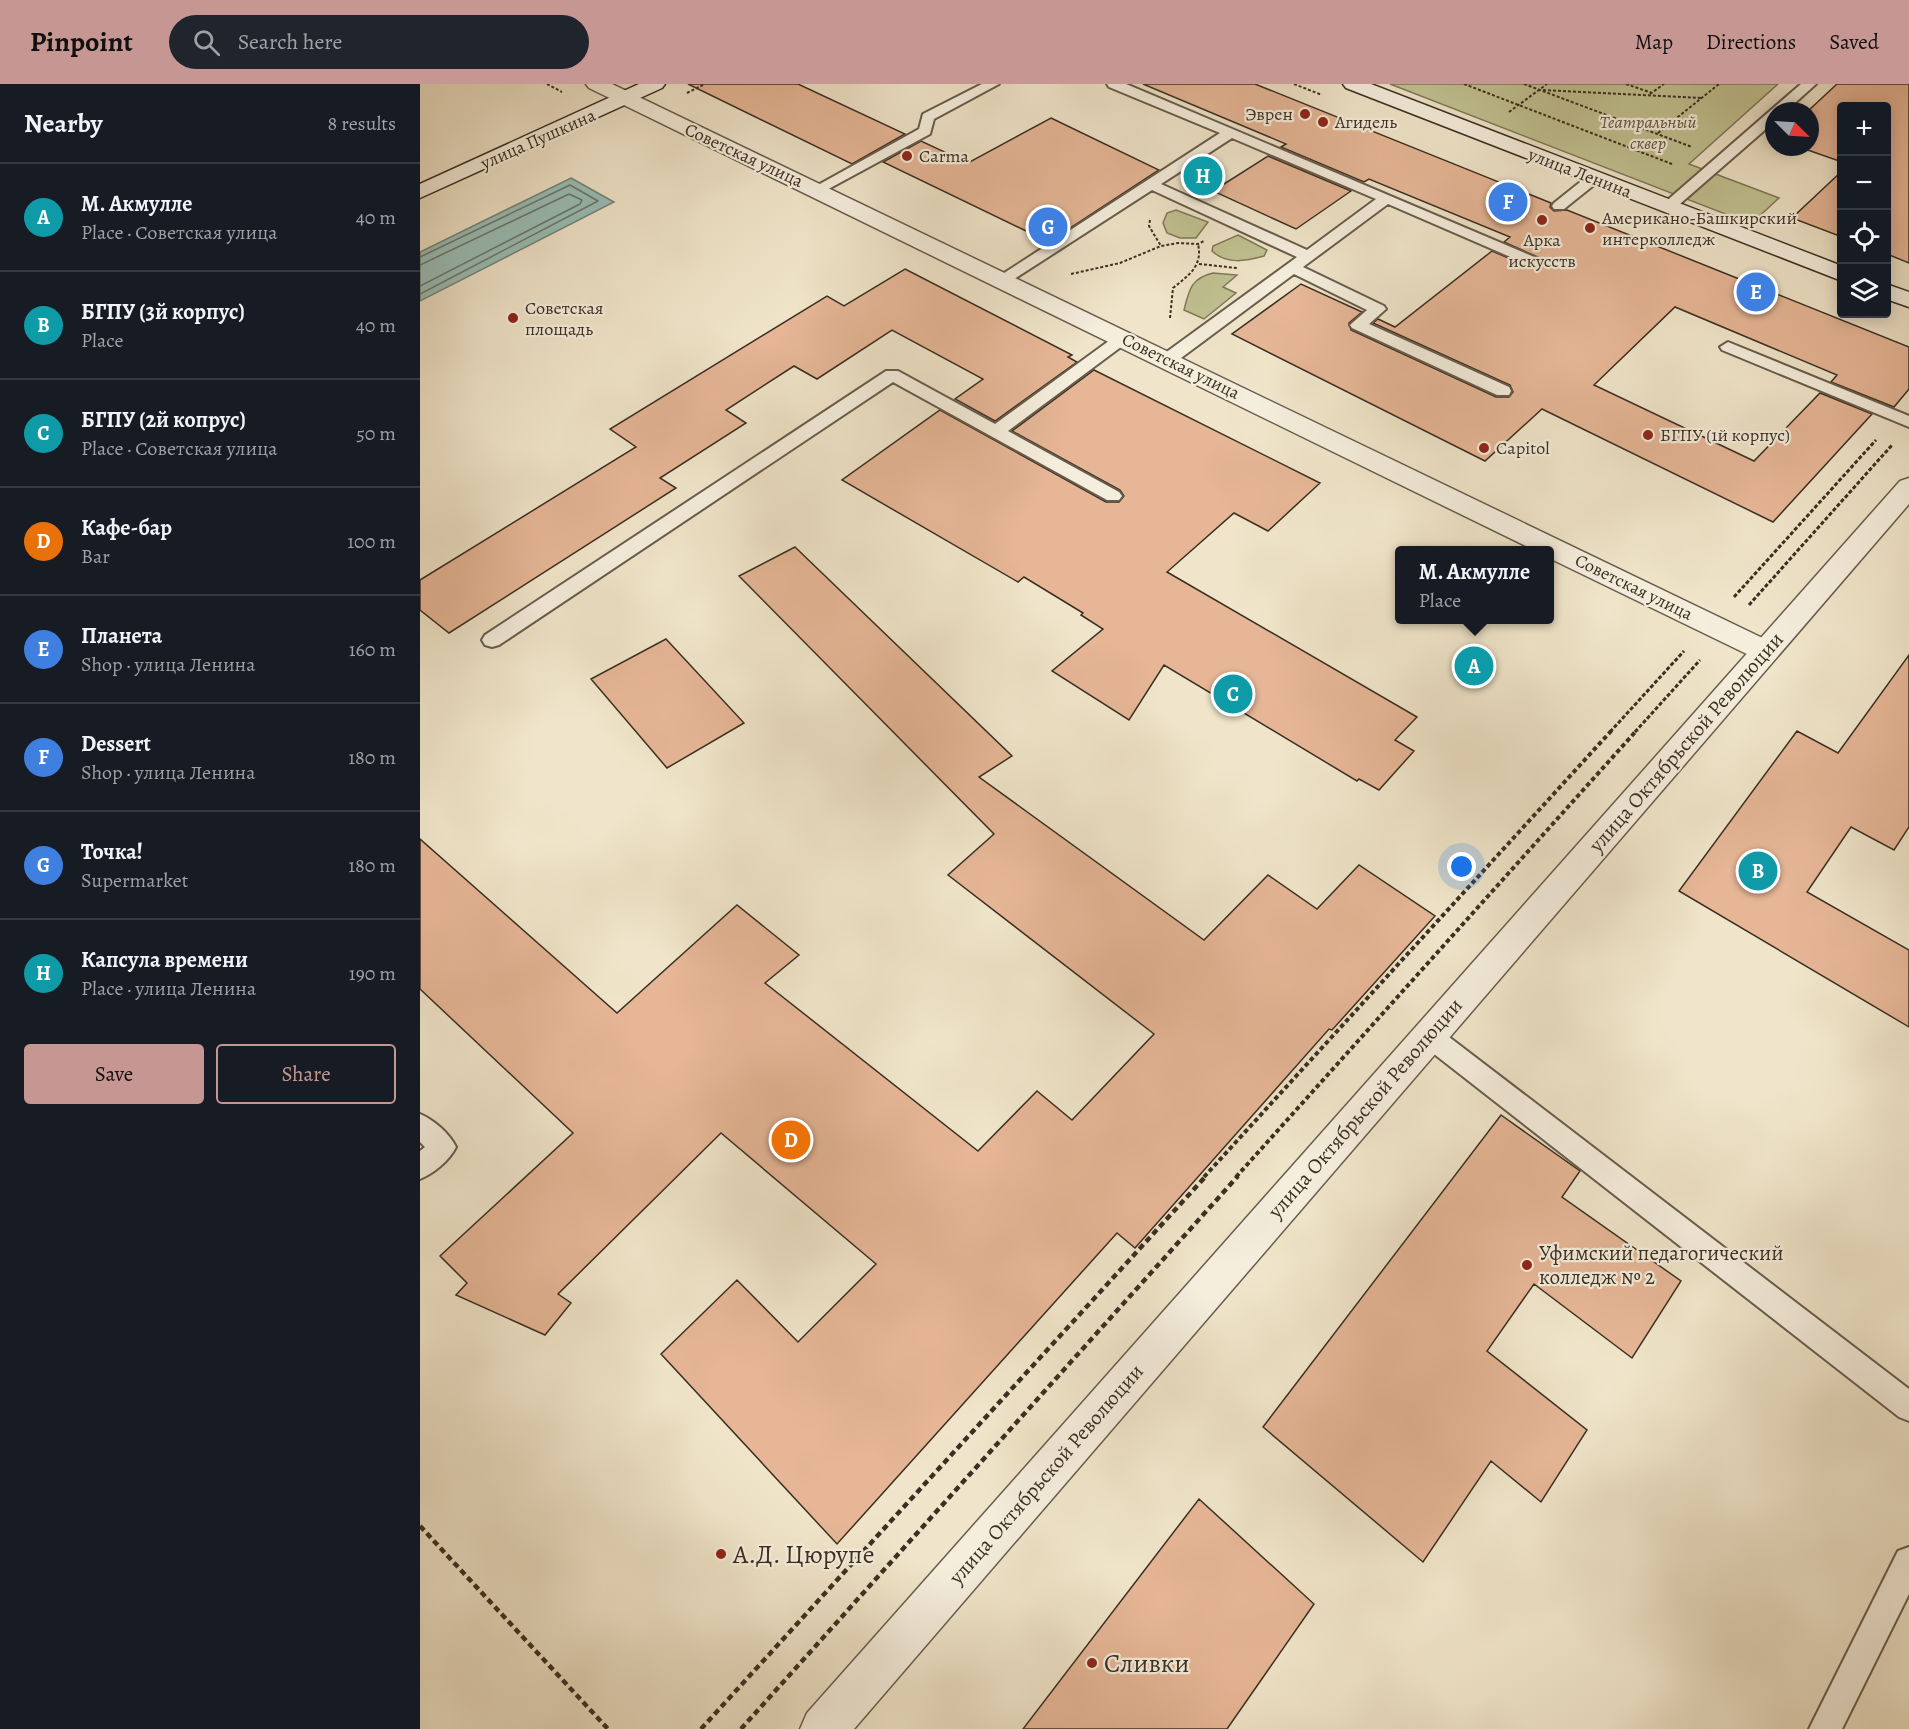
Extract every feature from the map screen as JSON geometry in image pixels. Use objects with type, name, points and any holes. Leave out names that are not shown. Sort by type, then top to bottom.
[{"type":"street","name":"Советская улица","points":[[596,84],[1551,546]]},
{"type":"street","name":"улица Пушкина","points":[[420,192],[655,84]]},
{"type":"street","name":"улица Ленина","points":[[1353,84],[1837,272]]},
{"type":"street","points":[[1891,293],[1909,300]]},
{"type":"street","name":"улица Октябрьской Революции","points":[[822,1729],[1909,487]]},
{"type":"street","name":"Советская улица","points":[[1554,548],[1765,651]]},
{"type":"lane","points":[[816,190],[925,131],[928,117],[992,84]]},
{"type":"lane","points":[[1113,84],[1387,198],[1511,245],[1534,262]]},
{"type":"lane","points":[[1788,102],[1809,84]]},
{"type":"lane","points":[[1668,207],[1765,123]]},
{"type":"lane","points":[[1003,280],[1230,133]]},
{"type":"lane","points":[[1559,206],[1594,178]]},
{"type":"lane","points":[[1150,184],[1308,256]]},
{"type":"lane","points":[[1167,360],[1387,198]]},
{"type":"lane","points":[[1293,268],[1378,309],[1358,325],[1503,391]]},
{"type":"lane","points":[[995,432],[1123,338]]},
{"type":"lane","points":[[1728,347],[1903,419]]},
{"type":"lane","points":[[492,640],[892,375],[1113,496]]},
{"type":"lane","points":[[1428,1035],[1909,1407]]},
{"type":"lane","points":[[420,1126],[443,1147],[420,1167]]},
{"type":"lane","points":[[1825,1729],[1909,1562]]},
{"type":"path","points":[[682,96],[705,84]]},
{"type":"path","points":[[1464,84],[1704,176]]},
{"type":"path","points":[[1524,84],[1723,159]]},
{"type":"path","points":[[1514,108],[1547,84]]},
{"type":"path","points":[[1626,84],[1652,93]]},
{"type":"path","points":[[1647,96],[1664,84]]},
{"type":"path","points":[[1657,134],[1719,84]]},
{"type":"path","points":[[1539,90],[1701,98]]},
{"type":"path","points":[[1069,275],[1120,263],[1161,246],[1178,243],[1198,244],[1202,254],[1199,264],[1173,288],[1170,318]]},
{"type":"path","points":[[1731,599],[1903,419]]},
{"type":"path","points":[[741,1729],[1893,445]]},
{"type":"path","points":[[701,1729],[1689,646]]},
{"type":"path","points":[[420,1526],[608,1729]]},
{"type":"green space","name":"Театральный сквер","points":[[1390,84],[1778,84],[1689,164],[1779,198],[1751,224]]},
{"type":"green space","points":[[1176,210],[1208,222],[1196,238],[1180,238],[1167,233],[1163,223],[1167,213]]},
{"type":"green space","points":[[1238,235],[1267,250],[1264,256],[1230,260],[1212,251],[1213,246]]},
{"type":"green space","points":[[1213,273],[1237,275],[1223,287],[1236,293],[1204,319],[1184,310],[1195,282]]},
{"type":"water","points":[[571,178],[614,202],[420,301],[420,252]]},
{"type":"building","points":[[688,84],[798,84],[905,134],[852,164]]},
{"type":"building","points":[[1143,84],[1255,84],[1551,203],[1550,207],[1554,211],[1567,210],[1909,347],[1909,389],[1894,407],[1831,382],[1837,375],[1675,307],[1594,385],[1754,461],[1820,393],[1872,414],[1773,522],[1542,409],[1485,461],[1232,334],[1301,284],[1362,312],[1349,323],[1351,330],[1496,397],[1509,397],[1513,392],[1510,385],[1373,323],[1378,319],[1395,327],[1492,251],[1529,267],[1541,267],[1544,260],[1504,242],[1510,237],[1369,179],[1364,182],[1281,147],[1286,144]]},
{"type":"building","points":[[1837,84],[1909,84],[1909,263],[1891,256],[1891,102],[1837,102],[1837,160],[1819,154],[1818,102]]},
{"type":"building","points":[[1051,118],[1159,170],[1049,242],[883,162],[921,141],[968,163]]},
{"type":"building","points":[[1268,156],[1351,191],[1296,229],[1213,191]]},
{"type":"building","points":[[1837,176],[1837,235],[1792,218]]},
{"type":"building","points":[[905,269],[1072,355],[1068,357],[1077,362],[995,421],[955,399],[983,379],[892,330],[817,379],[794,366],[726,410],[746,423],[660,478],[676,488],[449,633],[420,610],[420,580],[636,447],[610,429],[827,296],[844,306]]},
{"type":"building","points":[[1094,370],[1320,483],[1268,531],[1234,513],[1167,572],[1417,717],[1395,740],[1414,751],[1379,790],[1359,779],[1357,781],[1164,665],[1129,720],[1052,671],[1103,629],[1081,615],[1083,613],[1024,577],[1018,582],[842,480],[940,410],[1106,502],[1119,502],[1124,496],[1120,490],[1012,431]]},
{"type":"building","points":[[795,547],[1012,756],[979,777],[1204,940],[1268,875],[1317,909],[1359,865],[1435,916],[1332,1030],[1329,1029],[1135,1248],[1117,1233],[837,1544],[661,1354],[737,1280],[798,1342],[876,1264],[721,1133],[558,1294],[571,1303],[545,1335],[456,1295],[467,1283],[440,1256],[573,1133],[420,989],[420,839],[617,1013],[737,905],[799,955],[765,983],[978,1151],[1037,1091],[1072,1120],[1154,1034],[948,875],[994,834],[739,576]]},
{"type":"building","points":[[666,639],[744,723],[667,768],[591,679]]},
{"type":"building","points":[[1909,655],[1909,827],[1894,850],[1851,827],[1807,892],[1909,950],[1909,1027],[1679,891],[1797,731],[1838,753]]},
{"type":"building","points":[[1501,1115],[1580,1171],[1562,1197],[1681,1281],[1632,1358],[1534,1284],[1487,1351],[1587,1430],[1541,1502],[1491,1461],[1423,1562],[1263,1427]]},
{"type":"building","points":[[1199,1499],[1314,1604],[1227,1729],[1023,1729]]},
{"type":"place","name":"Эврен","points":[[1305,114]]},
{"type":"place","name":"Агидель","points":[[1323,122]]},
{"type":"place","name":"Carma","points":[[907,156]]},
{"type":"place","name":"Капсула времени","points":[[1203,176]]},
{"type":"place","name":"Dessert","points":[[1508,202]]},
{"type":"place","name":"Арка искусств","points":[[1542,220]]},
{"type":"place","name":"Точка!","points":[[1048,227]]},
{"type":"place","name":"Американо-Башкирский интерколледж","points":[[1590,228]]},
{"type":"place","name":"Планета","points":[[1756,292]]},
{"type":"place","name":"Советская площадь","points":[[513,318]]},
{"type":"place","name":"БГПУ (1й корпус)","points":[[1648,435]]},
{"type":"place","name":"Capitol","points":[[1484,448]]},
{"type":"place","name":"М. Акмулле","points":[[1474,666]]},
{"type":"place","name":"БГПУ (2й копрус)","points":[[1233,694]]},
{"type":"place","name":"БГПУ (3й корпус)","points":[[1758,871]]},
{"type":"place","name":"Кафе-бар","points":[[791,1140]]},
{"type":"place","name":"Уфимский педагогический колледж № 2","points":[[1527,1265]]},
{"type":"place","name":"А.Д. Цюрупе","points":[[721,1554]]},
{"type":"place","name":"Сливки","points":[[1092,1663]]}]
